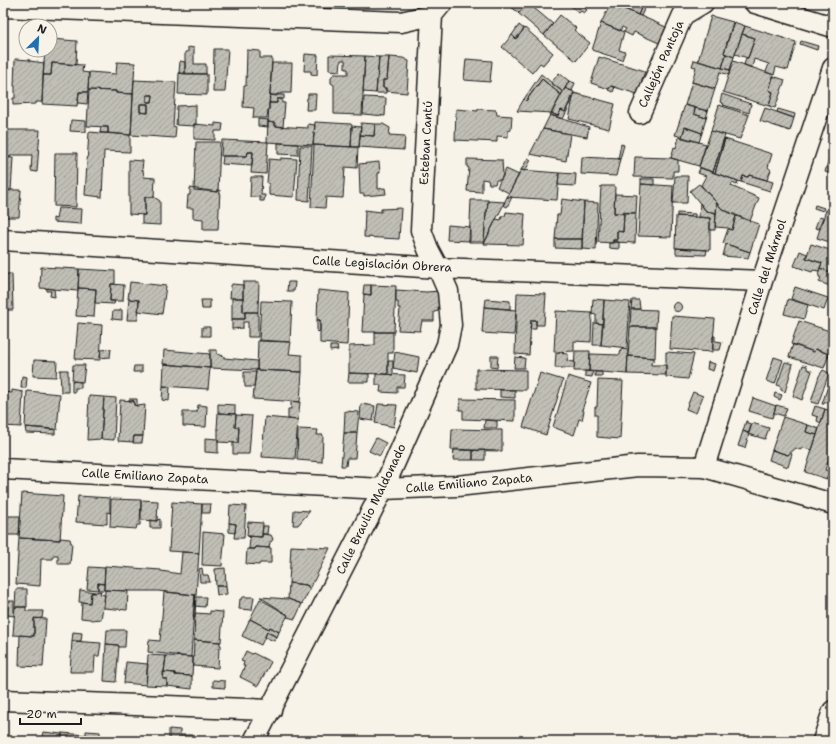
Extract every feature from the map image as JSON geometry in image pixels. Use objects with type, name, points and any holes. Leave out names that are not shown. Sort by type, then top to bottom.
[{"type":"street","name":"Callejón Pantoja","points":[[640,113],[683,15],[703,3]]},
{"type":"street","points":[[755,3],[833,27]]},
{"type":"street","points":[[3,7],[401,22],[437,9]]},
{"type":"street","name":"Esteban Cantú","points":[[437,9],[421,230],[428,249],[438,268]]},
{"type":"street","name":"Calle del Mármol","points":[[704,467],[762,281],[833,68]]},
{"type":"street","name":"Calle Legislación Obrera","points":[[3,240],[438,268],[762,281]]},
{"type":"street","name":"Calle Braulio Maldonado","points":[[254,741],[383,489],[447,345],[451,325],[450,308],[448,291],[438,268]]},
{"type":"street","name":"Calle Emiliano Zapata","points":[[3,468],[383,489],[457,486],[638,466],[704,467],[833,504]]},
{"type":"street","points":[[3,700],[271,710]]},
{"type":"street","points":[[823,741],[833,711]]},
{"type":"building","points":[[506,3],[528,3],[519,13]]},
{"type":"building","points":[[528,3],[553,24],[544,35],[518,13]]},
{"type":"building","points":[[568,3],[579,3],[587,10],[584,13],[581,11],[579,13]]},
{"type":"building","points":[[611,3],[666,27],[659,43],[634,32],[632,36],[624,32],[626,29],[622,27],[620,31],[601,23]]},
{"type":"building","points":[[611,3],[642,3],[643,4],[638,15]]},
{"type":"building","points":[[642,3],[647,3],[641,16],[638,15],[643,4]]},
{"type":"building","points":[[662,3],[680,3],[678,9]]},
{"type":"building","points":[[560,15],[576,28],[574,30],[590,43],[576,61],[544,35]]},
{"type":"building","points":[[711,16],[733,22],[724,53],[726,54],[722,68],[698,61]]},
{"type":"building","points":[[734,22],[745,26],[734,57],[724,53]]},
{"type":"building","points":[[601,23],[624,32],[619,50],[625,52],[622,60],[592,50]]},
{"type":"building","points":[[519,25],[524,29],[516,39],[512,35]]},
{"type":"building","points":[[745,26],[796,42],[788,70],[776,67],[774,75],[766,72],[769,64],[754,59],[752,68],[744,65],[755,38],[742,34]]},
{"type":"building","points":[[525,28],[553,53],[543,65],[540,63],[532,73],[502,47],[512,35],[516,39]]},
{"type":"building","points":[[742,34],[755,38],[748,58],[735,54]]},
{"type":"building","points":[[58,40],[77,41],[76,65],[52,63],[51,75],[43,75],[44,58],[58,58]]},
{"type":"building","points":[[801,41],[818,46],[817,50],[800,44]]},
{"type":"building","points":[[188,47],[194,48],[194,64],[206,64],[206,74],[185,74],[185,52],[188,52]]},
{"type":"building","points":[[214,49],[228,49],[225,92],[213,92]]},
{"type":"building","points":[[247,50],[260,51],[260,58],[272,58],[269,110],[267,118],[253,118],[254,108],[243,107],[244,86],[246,86]]},
{"type":"building","points":[[305,54],[318,55],[317,75],[311,74],[311,71],[304,71]]},
{"type":"building","points":[[726,54],[734,57],[730,70],[722,68]]},
{"type":"building","points":[[329,55],[365,56],[362,115],[334,114],[334,85],[331,83],[331,77],[334,74],[348,74],[348,69],[345,69],[345,60],[341,60],[340,71],[329,70]]},
{"type":"building","points":[[365,56],[379,57],[376,93],[363,92]]},
{"type":"building","points":[[379,57],[389,57],[387,80],[383,80],[383,88],[386,88],[386,93],[376,93]]},
{"type":"building","points":[[389,57],[403,58],[409,61],[407,93],[386,91],[386,88],[383,88],[383,80],[387,80]]},
{"type":"building","points":[[599,57],[645,71],[637,94],[611,86],[609,89],[591,83]]},
{"type":"building","points":[[15,59],[44,63],[42,102],[36,102],[36,104],[13,105],[13,98],[15,98]]},
{"type":"building","points":[[466,59],[492,61],[490,82],[464,80]]},
{"type":"building","points":[[694,60],[730,70],[729,75],[720,72],[715,89],[692,82],[696,67],[692,66]]},
{"type":"building","points":[[180,61],[185,62],[185,74],[179,73]]},
{"type":"building","points":[[733,61],[774,75],[769,90],[773,92],[769,106],[723,92]]},
{"type":"building","points":[[117,62],[135,63],[133,94],[116,93],[116,91],[88,90],[89,72],[116,74]]},
{"type":"building","points":[[52,63],[83,65],[82,72],[89,73],[88,92],[79,92],[77,106],[42,104],[43,75],[51,75]]},
{"type":"building","points":[[272,63],[292,63],[291,93],[281,93],[277,94],[277,96],[270,95]]},
{"type":"building","points":[[179,73],[207,74],[207,95],[178,94]]},
{"type":"building","points":[[559,73],[569,81],[563,92],[551,83]]},
{"type":"building","points":[[541,74],[563,92],[561,95],[542,79],[526,101],[524,99]]},
{"type":"building","points":[[773,76],[785,80],[775,108],[769,106],[773,92],[769,90]]},
{"type":"building","points":[[542,79],[561,95],[552,113],[517,111],[524,99],[526,101]]},
{"type":"building","points":[[134,80],[176,82],[173,126],[176,127],[175,138],[131,135]],"holes":[[[147,95],[153,95],[152,102],[147,102]],[[140,104],[148,104],[148,113],[140,112]]]},
{"type":"building","points":[[569,81],[575,83],[572,91],[565,88]]},
{"type":"building","points":[[692,82],[715,89],[708,111],[685,105]]},
{"type":"building","points":[[611,86],[615,87],[613,92],[608,90]]},
{"type":"building","points":[[565,88],[574,92],[565,112],[561,110],[558,116],[551,113]]},
{"type":"building","points":[[89,90],[116,91],[116,93],[133,94],[131,135],[108,133],[108,127],[87,126]]},
{"type":"building","points":[[79,92],[88,92],[87,104],[78,103]]},
{"type":"building","points":[[574,93],[572,101],[563,119],[550,115],[551,113],[558,116],[561,110],[565,112]]},
{"type":"building","points":[[574,93],[615,104],[609,129],[569,119]]},
{"type":"building","points":[[308,94],[316,94],[315,110],[306,110]]},
{"type":"building","points":[[722,94],[751,104],[749,113],[723,105],[724,104],[720,102]]},
{"type":"building","points":[[147,95],[153,95],[152,102],[147,102]]},
{"type":"building","points":[[270,95],[284,95],[284,99],[277,99],[277,103],[269,103]]},
{"type":"building","points":[[364,97],[386,98],[385,116],[363,114]]},
{"type":"building","points":[[277,99],[282,99],[282,103],[285,103],[283,127],[275,126],[275,123],[268,122],[269,103],[277,103]]},
{"type":"building","points":[[140,104],[148,104],[148,113],[140,112]]},
{"type":"building","points":[[196,105],[196,125],[176,125],[177,106]]},
{"type":"building","points":[[685,105],[695,108],[694,114],[706,118],[702,133],[685,127],[682,137],[675,135]]},
{"type":"building","points":[[719,105],[749,115],[740,139],[711,131]]},
{"type":"building","points":[[695,108],[708,111],[706,118],[694,114]]},
{"type":"building","points":[[765,108],[794,118],[790,131],[760,121]]},
{"type":"building","points":[[456,109],[478,111],[478,109],[496,110],[497,115],[512,116],[511,130],[508,131],[508,137],[497,136],[497,142],[455,140]]},
{"type":"building","points":[[778,109],[795,114],[794,118],[777,112]]},
{"type":"building","points":[[550,115],[589,127],[587,137],[543,129]]},
{"type":"building","points":[[258,119],[268,120],[268,127],[258,126]]},
{"type":"building","points":[[71,120],[86,121],[86,132],[70,131]]},
{"type":"building","points":[[268,122],[275,123],[275,126],[308,128],[308,124],[315,125],[313,145],[267,142]]},
{"type":"building","points":[[315,122],[351,124],[351,147],[313,145]]},
{"type":"building","points":[[215,123],[223,124],[222,131],[215,131],[215,140],[194,139],[194,124],[215,126]]},
{"type":"building","points":[[361,123],[375,124],[374,136],[360,135]]},
{"type":"building","points":[[375,124],[383,124],[390,128],[389,135],[405,136],[404,150],[359,147],[360,135],[374,136]]},
{"type":"building","points":[[352,126],[361,127],[359,147],[351,147]]},
{"type":"building","points":[[101,127],[108,127],[108,133],[100,133]]},
{"type":"building","points":[[685,127],[702,133],[699,142],[682,137]]},
{"type":"building","points":[[543,129],[570,134],[566,161],[530,154]]},
{"type":"building","points":[[3,130],[40,130],[37,172],[31,171],[32,155],[11,155],[11,157],[3,157]]},
{"type":"building","points":[[711,131],[725,135],[713,172],[699,167]]},
{"type":"building","points":[[89,132],[130,135],[130,152],[104,151],[102,197],[85,195]]},
{"type":"building","points":[[679,137],[706,144],[699,166],[671,158]]},
{"type":"building","points":[[724,138],[725,139],[715,173],[713,172]]},
{"type":"building","points":[[725,139],[772,154],[768,167],[771,170],[767,180],[749,175],[748,177],[743,176],[741,182],[715,173]]},
{"type":"building","points":[[222,140],[268,142],[266,174],[251,173],[253,152],[248,152],[247,156],[221,156]]},
{"type":"building","points":[[196,142],[220,142],[218,192],[194,190]]},
{"type":"building","points":[[278,143],[298,144],[298,155],[278,154]]},
{"type":"building","points":[[621,144],[624,145],[620,159],[618,159]]},
{"type":"building","points":[[314,145],[358,147],[357,168],[345,167],[343,198],[326,197],[325,208],[311,207]]},
{"type":"building","points":[[300,146],[312,146],[309,201],[298,200]]},
{"type":"building","points":[[833,148],[833,174],[825,172]]},
{"type":"building","points":[[248,152],[253,152],[252,166],[222,164],[223,156],[247,156]]},
{"type":"building","points":[[55,153],[77,153],[76,207],[54,206]]},
{"type":"building","points":[[3,157],[13,158],[11,191],[3,190]]},
{"type":"building","points":[[582,157],[620,159],[616,176],[581,174]]},
{"type":"building","points":[[635,157],[671,158],[678,160],[678,171],[673,171],[673,178],[634,177]]},
{"type":"building","points":[[281,158],[297,159],[294,197],[269,195],[269,184],[267,183],[269,159],[281,160]]},
{"type":"building","points":[[528,158],[531,160],[525,171],[521,170]]},
{"type":"building","points":[[467,159],[502,160],[503,176],[501,180],[496,180],[495,184],[489,184],[488,180],[482,179],[482,192],[467,191],[469,168],[467,167]]},
{"type":"building","points":[[129,160],[143,161],[142,170],[144,177],[155,178],[154,197],[145,197],[145,215],[129,214]]},
{"type":"building","points":[[379,162],[380,173],[378,173],[378,189],[385,188],[386,194],[364,196],[364,194],[360,194],[359,164]]},
{"type":"building","points":[[700,168],[738,181],[737,185],[732,183],[731,186],[759,198],[750,221],[722,209],[701,185],[706,176],[698,173]]},
{"type":"building","points":[[506,169],[519,175],[509,193],[497,187]]},
{"type":"building","points":[[521,170],[559,173],[557,200],[507,197]]},
{"type":"building","points":[[559,173],[576,174],[575,186],[558,185]]},
{"type":"building","points":[[749,175],[773,182],[770,191],[741,182],[743,176],[748,177]]},
{"type":"building","points":[[675,176],[688,176],[687,203],[673,203]]},
{"type":"building","points":[[251,177],[262,177],[261,195],[265,195],[264,201],[260,201],[260,197],[250,197]]},
{"type":"building","points":[[641,179],[654,179],[654,185],[641,184]]},
{"type":"building","points":[[641,184],[673,186],[671,237],[638,236]]},
{"type":"building","points":[[699,184],[717,203],[716,213],[706,211],[690,191]]},
{"type":"building","points":[[601,186],[615,186],[614,213],[624,214],[623,232],[617,231],[617,240],[613,240],[613,243],[598,242]]},
{"type":"building","points":[[190,188],[218,192],[218,190],[220,190],[218,230],[203,230],[203,219],[193,218],[193,208],[187,208]]},
{"type":"building","points":[[3,190],[21,190],[19,217],[3,217]]},
{"type":"building","points":[[615,194],[637,195],[636,213],[614,213]]},
{"type":"building","points":[[145,197],[154,197],[160,201],[160,225],[142,224],[142,215],[145,215]]},
{"type":"building","points":[[507,197],[512,197],[507,207],[503,205]]},
{"type":"building","points":[[562,199],[584,202],[582,239],[555,239],[557,215],[560,215]]},
{"type":"building","points":[[471,200],[488,200],[484,242],[469,242]]},
{"type":"building","points":[[488,201],[505,202],[484,243],[486,212]]},
{"type":"building","points":[[584,202],[598,203],[596,250],[582,249]]},
{"type":"building","points":[[700,203],[706,211],[716,213],[715,230],[710,230],[710,218],[699,217]]},
{"type":"building","points":[[717,203],[722,209],[736,216],[732,230],[728,228],[715,227]]},
{"type":"building","points":[[815,205],[824,208],[823,211],[814,208]]},
{"type":"building","points":[[58,208],[82,209],[81,224],[53,222],[53,218],[56,219]]},
{"type":"building","points":[[401,208],[399,239],[364,237],[365,210],[381,212],[381,209]]},
{"type":"building","points":[[826,210],[833,213],[833,243],[817,238]]},
{"type":"building","points":[[506,212],[525,214],[523,245],[484,244],[496,219],[501,220],[502,216],[505,216]]},
{"type":"building","points":[[622,212],[636,213],[635,243],[613,242],[613,240],[617,240],[617,231],[623,232],[624,214]]},
{"type":"building","points":[[677,213],[695,214],[695,217],[677,216]]},
{"type":"building","points":[[676,216],[710,218],[710,250],[675,248]]},
{"type":"building","points":[[736,216],[759,224],[750,252],[723,243],[728,229],[732,230]]},
{"type":"building","points":[[819,217],[823,218],[819,229],[815,228]]},
{"type":"building","points":[[448,225],[470,227],[470,241],[447,240]]},
{"type":"building","points":[[555,239],[582,239],[582,249],[555,248]]},
{"type":"building","points":[[619,242],[619,249],[609,248],[609,243]]},
{"type":"building","points":[[726,244],[750,252],[748,258],[723,256]]},
{"type":"building","points":[[811,244],[833,251],[833,273],[820,268],[822,263],[806,258]]},
{"type":"building","points":[[676,248],[707,250],[706,255],[676,254]]},
{"type":"building","points":[[800,251],[807,254],[806,258],[822,263],[819,271],[813,270],[812,272],[794,266]]},
{"type":"building","points":[[41,267],[79,269],[78,291],[40,288]]},
{"type":"building","points":[[820,268],[833,273],[833,287],[819,282],[821,278],[818,274]]},
{"type":"building","points":[[79,269],[115,271],[115,284],[111,284],[110,301],[115,301],[114,304],[95,303],[96,289],[78,288]]},
{"type":"building","points":[[3,274],[12,274],[13,310],[3,310]]},
{"type":"building","points":[[130,282],[166,286],[162,314],[138,311],[139,300],[128,299]]},
{"type":"building","points":[[243,282],[259,282],[258,312],[243,312]]},
{"type":"building","points":[[288,282],[295,282],[294,291],[287,291]]},
{"type":"building","points":[[111,284],[124,285],[123,301],[110,301]]},
{"type":"building","points":[[232,284],[243,285],[243,298],[230,298]]},
{"type":"building","points":[[364,285],[371,285],[371,295],[363,294]]},
{"type":"building","points":[[371,285],[396,286],[394,332],[362,332],[364,294],[371,295]]},
{"type":"building","points":[[795,287],[828,298],[824,310],[791,299]]},
{"type":"building","points":[[47,288],[54,289],[55,297],[50,296],[51,291],[47,291]]},
{"type":"building","points":[[78,288],[96,289],[94,317],[76,316]]},
{"type":"building","points":[[318,290],[349,293],[347,345],[320,343],[320,320],[317,320]]},
{"type":"building","points":[[396,290],[426,292],[440,291],[438,311],[434,312],[434,321],[422,321],[420,331],[398,330],[400,308],[398,308],[398,302],[396,302]]},
{"type":"building","points":[[517,293],[546,294],[544,325],[536,325],[536,320],[531,320],[529,355],[515,354]]},
{"type":"building","points":[[232,298],[243,298],[243,312],[245,312],[245,319],[232,319]]},
{"type":"building","points":[[129,299],[139,300],[138,320],[127,320]]},
{"type":"building","points":[[486,299],[510,301],[510,309],[485,307]]},
{"type":"building","points":[[593,299],[604,300],[603,324],[596,323],[596,315],[592,314]]},
{"type":"building","points":[[788,299],[808,305],[804,319],[784,314]]},
{"type":"building","points":[[201,300],[210,300],[210,309],[202,309]]},
{"type":"building","points":[[604,300],[630,302],[627,348],[601,345]]},
{"type":"building","points":[[632,300],[639,300],[640,309],[631,309]]},
{"type":"building","points":[[261,301],[292,302],[290,342],[259,341]]},
{"type":"building","points":[[675,303],[679,303],[681,307],[679,311],[675,311],[673,309],[673,305]]},
{"type":"building","points":[[484,307],[516,310],[514,335],[482,333]]},
{"type":"building","points":[[631,309],[657,310],[656,327],[630,327]]},
{"type":"building","points":[[122,310],[122,320],[112,319],[113,311]]},
{"type":"building","points":[[556,311],[592,313],[591,342],[574,341],[574,351],[554,352]]},
{"type":"building","points":[[245,312],[258,312],[258,337],[248,337],[248,322],[243,322],[243,328],[232,329],[232,319],[245,319]]},
{"type":"building","points":[[672,316],[715,319],[712,352],[670,349]]},
{"type":"building","points":[[317,320],[320,320],[320,331],[317,332]]},
{"type":"building","points":[[531,320],[536,320],[536,329],[530,329]]},
{"type":"building","points":[[799,321],[833,332],[833,349],[830,358],[828,357],[829,354],[815,349],[814,352],[791,344]]},
{"type":"building","points":[[78,323],[102,325],[100,360],[75,359]]},
{"type":"building","points":[[594,323],[603,324],[601,345],[593,345]]},
{"type":"building","points":[[202,327],[210,327],[210,336],[202,336]]},
{"type":"building","points":[[630,327],[656,327],[655,358],[628,356]]},
{"type":"building","points":[[375,332],[393,332],[393,353],[388,353],[388,374],[349,373],[349,346],[375,345]]},
{"type":"building","points":[[713,336],[715,336],[715,341],[722,342],[720,350],[713,350]]},
{"type":"building","points":[[258,340],[291,342],[289,354],[302,355],[302,372],[257,370]]},
{"type":"building","points":[[793,344],[814,352],[815,349],[829,354],[824,368],[789,357]]},
{"type":"building","points":[[330,346],[337,346],[338,350],[330,351]]},
{"type":"building","points":[[111,349],[110,357],[100,358],[101,350]]},
{"type":"building","points":[[621,349],[628,350],[627,374],[589,371],[590,354],[620,355]]},
{"type":"building","points":[[164,350],[210,354],[210,368],[163,364]]},
{"type":"building","points":[[210,350],[217,350],[217,354],[224,356],[224,358],[257,361],[257,370],[210,368]]},
{"type":"building","points":[[575,351],[590,351],[589,371],[574,371]]},
{"type":"building","points":[[395,352],[419,357],[417,373],[393,368]]},
{"type":"building","points":[[666,352],[694,354],[688,379],[666,377]]},
{"type":"building","points":[[556,353],[568,354],[567,361],[575,362],[574,368],[555,368]]},
{"type":"building","points":[[3,354],[6,355],[4,377],[3,377]]},
{"type":"building","points":[[491,356],[498,356],[497,368],[491,367]]},
{"type":"building","points":[[628,356],[654,358],[651,365],[666,365],[666,375],[627,374]]},
{"type":"building","points":[[515,357],[525,358],[524,368],[514,368]]},
{"type":"building","points":[[774,357],[783,360],[775,384],[766,381]]},
{"type":"building","points":[[34,360],[57,361],[56,377],[33,376]]},
{"type":"building","points":[[388,361],[393,361],[393,375],[388,374]]},
{"type":"building","points":[[708,362],[715,364],[713,371],[707,369]]},
{"type":"building","points":[[785,362],[793,364],[785,392],[777,385]]},
{"type":"building","points":[[164,364],[210,368],[208,389],[163,386]]},
{"type":"building","points":[[73,365],[85,365],[83,382],[72,381]]},
{"type":"building","points":[[803,365],[807,366],[807,369],[812,371],[802,400],[793,396]]},
{"type":"building","points":[[134,366],[142,366],[142,372],[133,372]]},
{"type":"building","points":[[476,369],[526,370],[526,390],[476,389]]},
{"type":"building","points":[[60,370],[68,370],[68,392],[61,392]]},
{"type":"building","points":[[256,370],[302,372],[300,402],[253,399]]},
{"type":"building","points":[[823,370],[829,373],[818,404],[811,402],[819,376]]},
{"type":"building","points":[[585,371],[593,372],[592,377],[585,376]]},
{"type":"building","points":[[831,371],[833,371],[833,386],[827,403],[825,402],[822,404],[832,374]]},
{"type":"building","points":[[244,372],[256,372],[254,387],[245,387]]},
{"type":"building","points":[[595,372],[602,372],[602,376],[595,376]]},
{"type":"building","points":[[349,373],[369,374],[369,382],[348,382]]},
{"type":"building","points":[[540,373],[563,380],[546,435],[523,427]]},
{"type":"building","points":[[376,374],[405,375],[404,387],[397,387],[397,393],[380,392],[381,385],[376,385]]},
{"type":"building","points":[[22,376],[27,377],[26,388],[21,388]]},
{"type":"building","points":[[568,376],[591,383],[582,410],[584,411],[582,420],[579,419],[574,435],[553,427]]},
{"type":"building","points":[[598,380],[623,381],[620,439],[597,437],[597,415],[595,415],[595,407],[597,407]]},
{"type":"building","points":[[72,381],[81,382],[81,388],[75,388],[75,392],[72,392]]},
{"type":"building","points":[[163,386],[170,387],[169,401],[162,400]]},
{"type":"building","points":[[12,390],[23,392],[21,427],[3,426],[3,392],[12,393]]},
{"type":"building","points":[[500,390],[515,390],[515,398],[500,397]]},
{"type":"building","points":[[27,391],[60,394],[57,430],[25,427]]},
{"type":"building","points":[[693,392],[703,396],[696,413],[686,409]]},
{"type":"building","points":[[775,393],[782,395],[780,400],[774,397]]},
{"type":"building","points":[[89,396],[104,397],[101,439],[87,440]]},
{"type":"building","points":[[104,397],[116,398],[114,440],[101,439]]},
{"type":"building","points":[[753,398],[776,406],[772,418],[749,411]]},
{"type":"building","points":[[129,399],[137,399],[137,406],[134,405],[134,401],[129,401]]},
{"type":"building","points":[[460,399],[515,400],[515,421],[463,419],[463,410],[459,410]]},
{"type":"building","points":[[120,400],[134,401],[134,405],[137,406],[145,405],[143,436],[134,436],[133,442],[118,441]]},
{"type":"building","points":[[291,401],[300,402],[298,420],[288,419],[288,409],[291,409]]},
{"type":"building","points":[[218,404],[235,405],[235,414],[218,413]]},
{"type":"building","points":[[361,404],[375,406],[373,421],[360,419]]},
{"type":"building","points":[[378,404],[397,405],[394,427],[375,423]]},
{"type":"building","points":[[198,405],[207,406],[206,427],[183,426],[183,412],[197,412]]},
{"type":"building","points":[[776,405],[787,408],[784,416],[774,413]]},
{"type":"building","points":[[815,406],[825,409],[821,423],[817,421],[818,417],[812,415]]},
{"type":"building","points":[[825,409],[833,412],[833,446],[825,470],[830,471],[827,479],[805,472]]},
{"type":"building","points":[[345,411],[359,412],[357,433],[344,433]]},
{"type":"building","points":[[218,413],[236,414],[235,427],[239,427],[238,443],[218,442]]},
{"type":"building","points":[[236,415],[252,416],[249,454],[233,454],[233,443],[238,443],[239,427],[235,427]]},
{"type":"building","points":[[265,417],[298,420],[295,459],[262,457]]},
{"type":"building","points":[[783,417],[808,425],[806,432],[817,435],[812,450],[803,448],[800,450],[796,448],[788,455],[772,450]]},
{"type":"building","points":[[485,420],[497,421],[497,428],[484,428]]},
{"type":"building","points":[[746,421],[747,423],[752,424],[749,433],[743,431]]},
{"type":"building","points":[[752,423],[769,428],[765,439],[748,434]]},
{"type":"building","points":[[808,425],[819,429],[817,435],[806,432]]},
{"type":"building","points":[[25,427],[55,429],[55,434],[26,433]]},
{"type":"building","points":[[298,429],[318,430],[317,435],[323,435],[322,462],[297,460]]},
{"type":"building","points":[[452,429],[502,430],[502,451],[451,450]]},
{"type":"building","points":[[743,431],[749,434],[745,448],[738,446]]},
{"type":"building","points":[[344,433],[357,433],[355,458],[347,458],[346,466],[341,466]]},
{"type":"building","points":[[134,436],[143,436],[142,443],[133,443]]},
{"type":"building","points":[[205,438],[218,439],[218,453],[205,452]]},
{"type":"building","points":[[376,438],[386,443],[380,456],[369,451]]},
{"type":"building","points":[[454,449],[473,450],[473,460],[453,460]]},
{"type":"building","points":[[473,450],[485,450],[485,460],[473,460]]},
{"type":"building","points":[[772,450],[788,455],[790,453],[792,454],[788,467],[769,460]]},
{"type":"building","points":[[22,493],[63,496],[60,540],[19,538]]},
{"type":"building","points":[[3,495],[7,495],[5,535],[3,535]]},
{"type":"building","points":[[78,496],[110,498],[110,513],[107,512],[107,524],[76,522]]},
{"type":"building","points":[[111,499],[141,500],[140,525],[137,525],[136,529],[110,527]]},
{"type":"building","points":[[141,500],[158,501],[157,521],[141,520]]},
{"type":"building","points":[[172,502],[202,504],[199,553],[169,551]]},
{"type":"building","points":[[202,504],[211,504],[210,513],[202,513]]},
{"type":"building","points":[[230,505],[246,506],[244,538],[234,538],[236,524],[229,523]]},
{"type":"building","points":[[294,510],[310,511],[298,525],[293,525]]},
{"type":"building","points":[[6,516],[20,516],[19,535],[5,535]]},
{"type":"building","points":[[160,519],[160,528],[150,528],[150,520],[157,521]]},
{"type":"building","points":[[248,522],[263,523],[262,537],[247,536]]},
{"type":"building","points":[[229,523],[236,524],[235,533],[229,532]]},
{"type":"building","points":[[263,526],[268,526],[267,534],[262,534]]},
{"type":"building","points":[[203,532],[225,534],[222,566],[202,565]]},
{"type":"building","points":[[262,534],[271,535],[273,539],[270,542],[269,548],[256,547],[255,549],[249,549],[250,538],[248,536],[262,537]]},
{"type":"building","points":[[19,538],[70,539],[72,543],[70,564],[58,564],[58,555],[53,555],[53,559],[41,559],[40,586],[16,584]]},
{"type":"building","points":[[291,546],[330,548],[310,589],[306,585],[289,583]]},
{"type":"building","points":[[256,547],[271,548],[271,563],[260,563],[259,565],[246,564],[247,549],[255,549]]},
{"type":"building","points":[[182,552],[199,553],[196,595],[158,591],[104,590],[105,566],[161,570],[180,574]]},
{"type":"building","points":[[89,567],[105,568],[104,584],[98,583],[98,590],[87,589]]},
{"type":"building","points":[[202,568],[203,575],[208,575],[210,582],[200,582],[199,569]]},
{"type":"building","points":[[225,568],[226,586],[216,586],[215,569]]},
{"type":"building","points":[[98,583],[104,584],[104,590],[98,590]]},
{"type":"building","points":[[289,583],[307,585],[310,589],[302,604],[288,599]]},
{"type":"building","points":[[216,586],[226,586],[227,594],[217,595]]},
{"type":"building","points":[[16,589],[27,589],[27,607],[15,607]]},
{"type":"building","points":[[80,590],[95,592],[91,593],[90,603],[79,602]]},
{"type":"building","points":[[105,590],[128,591],[127,610],[104,608]]},
{"type":"building","points":[[101,591],[100,594],[105,595],[101,619],[91,620],[81,618],[82,602],[90,603],[91,593]]},
{"type":"building","points":[[164,592],[195,595],[191,657],[148,652],[149,640],[160,641]]},
{"type":"building","points":[[196,595],[195,618],[193,617]]},
{"type":"building","points":[[195,597],[206,597],[205,607],[195,606]]},
{"type":"building","points":[[243,597],[254,597],[252,610],[239,609],[240,599]]},
{"type":"building","points":[[260,597],[288,599],[302,604],[295,619],[287,617],[288,615]]},
{"type":"building","points":[[260,599],[288,615],[279,632],[270,627],[269,629],[250,619]]},
{"type":"building","points":[[8,601],[14,601],[14,616],[7,615]]},
{"type":"building","points":[[15,607],[26,607],[26,611],[43,611],[42,618],[34,619],[34,636],[13,635]]},
{"type":"building","points":[[210,611],[223,612],[221,642],[194,640],[195,613],[210,614]]},
{"type":"building","points":[[34,618],[46,619],[43,667],[19,666],[20,635],[34,636]]},
{"type":"building","points":[[250,619],[269,629],[270,627],[279,632],[277,637],[267,632],[261,645],[242,636]]},
{"type":"building","points":[[107,630],[126,630],[125,647],[106,644]]},
{"type":"building","points":[[73,632],[82,633],[81,641],[72,641]]},
{"type":"building","points":[[267,632],[277,637],[274,641],[265,637]]},
{"type":"building","points":[[194,640],[220,642],[221,648],[219,648],[218,668],[193,666]]},
{"type":"building","points":[[3,641],[6,641],[4,673],[3,673]]},
{"type":"building","points":[[72,641],[101,643],[99,656],[95,656],[94,672],[70,672]]},
{"type":"building","points":[[106,644],[119,646],[116,682],[104,681]]},
{"type":"building","points":[[246,651],[271,662],[258,686],[240,677],[245,666],[243,666],[244,662],[241,661]]},
{"type":"building","points":[[148,655],[166,656],[163,679],[167,679],[167,686],[146,685]]},
{"type":"building","points":[[166,656],[193,657],[192,676],[175,675],[175,673],[164,672]]},
{"type":"building","points":[[126,662],[148,664],[146,685],[124,683]]},
{"type":"building","points":[[163,672],[175,673],[175,675],[192,676],[192,689],[167,686],[167,679],[163,679]]},
{"type":"building","points":[[213,680],[225,681],[225,688],[213,687]]},
{"type":"building","points":[[169,729],[180,730],[180,735],[192,735],[192,741],[169,741]]},
{"type":"building","points":[[86,731],[100,732],[100,741],[86,741]]},
{"type":"building","points":[[43,732],[62,734],[61,741],[41,741]]},
{"type":"building","points":[[62,733],[86,735],[86,741],[61,741]]}]
